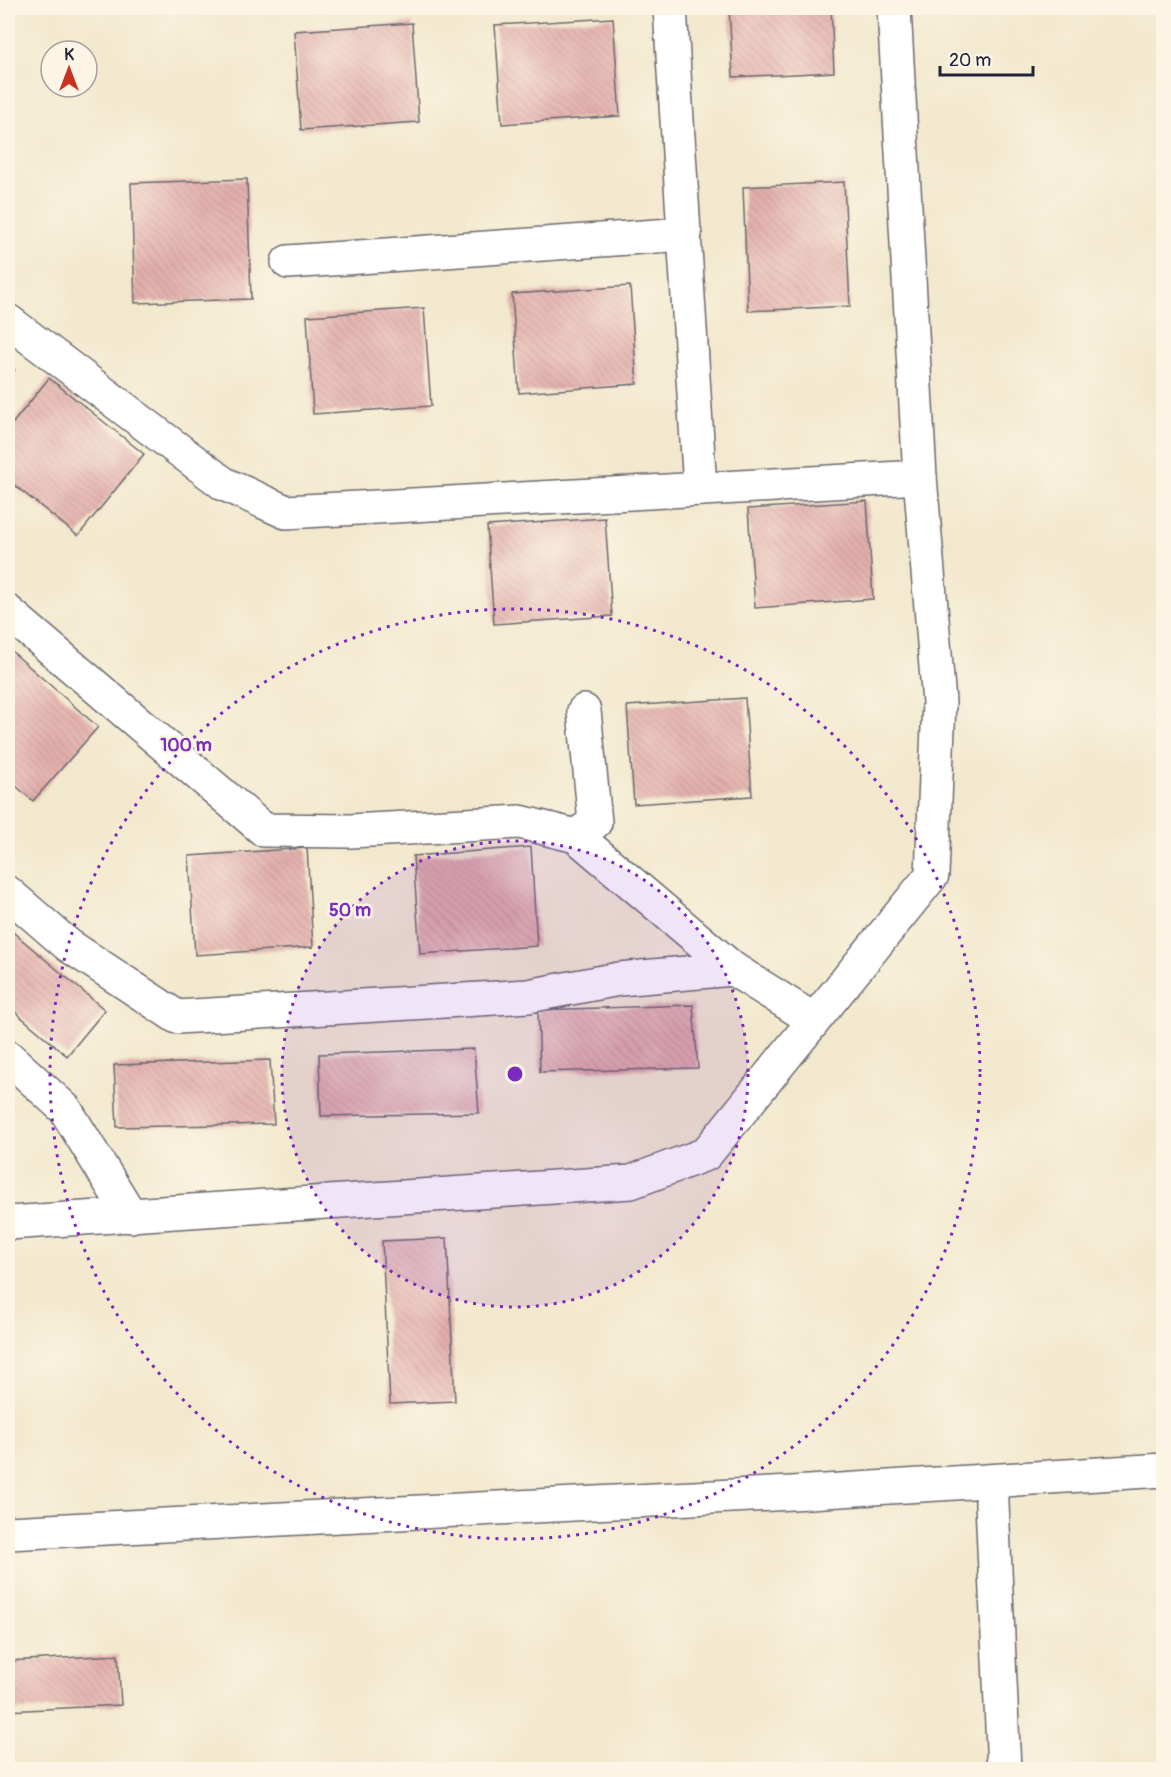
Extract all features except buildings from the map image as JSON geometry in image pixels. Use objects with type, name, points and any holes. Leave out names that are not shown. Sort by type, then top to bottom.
[{"type":"street","points":[[670,8],[700,489]]},
{"type":"street","points":[[8,1223],[631,1182],[706,1154],[932,875],[939,702],[921,477],[894,8]]},
{"type":"street","points":[[288,262],[685,234]]},
{"type":"street","points":[[8,321],[224,484],[286,512],[921,477]]},
{"type":"street","points":[[8,612],[264,830],[350,831],[520,822],[576,837],[733,969],[814,1020]]},
{"type":"street","points":[[576,837],[595,822],[584,711]]},
{"type":"street","points":[[8,893],[68,945],[177,1017],[528,996],[619,979],[733,969]]},
{"type":"street","points":[[8,1057],[65,1109],[131,1216]]},
{"type":"street","points":[[8,1533],[1164,1470]]},
{"type":"street","points":[[991,1481],[1004,1770]]}]
